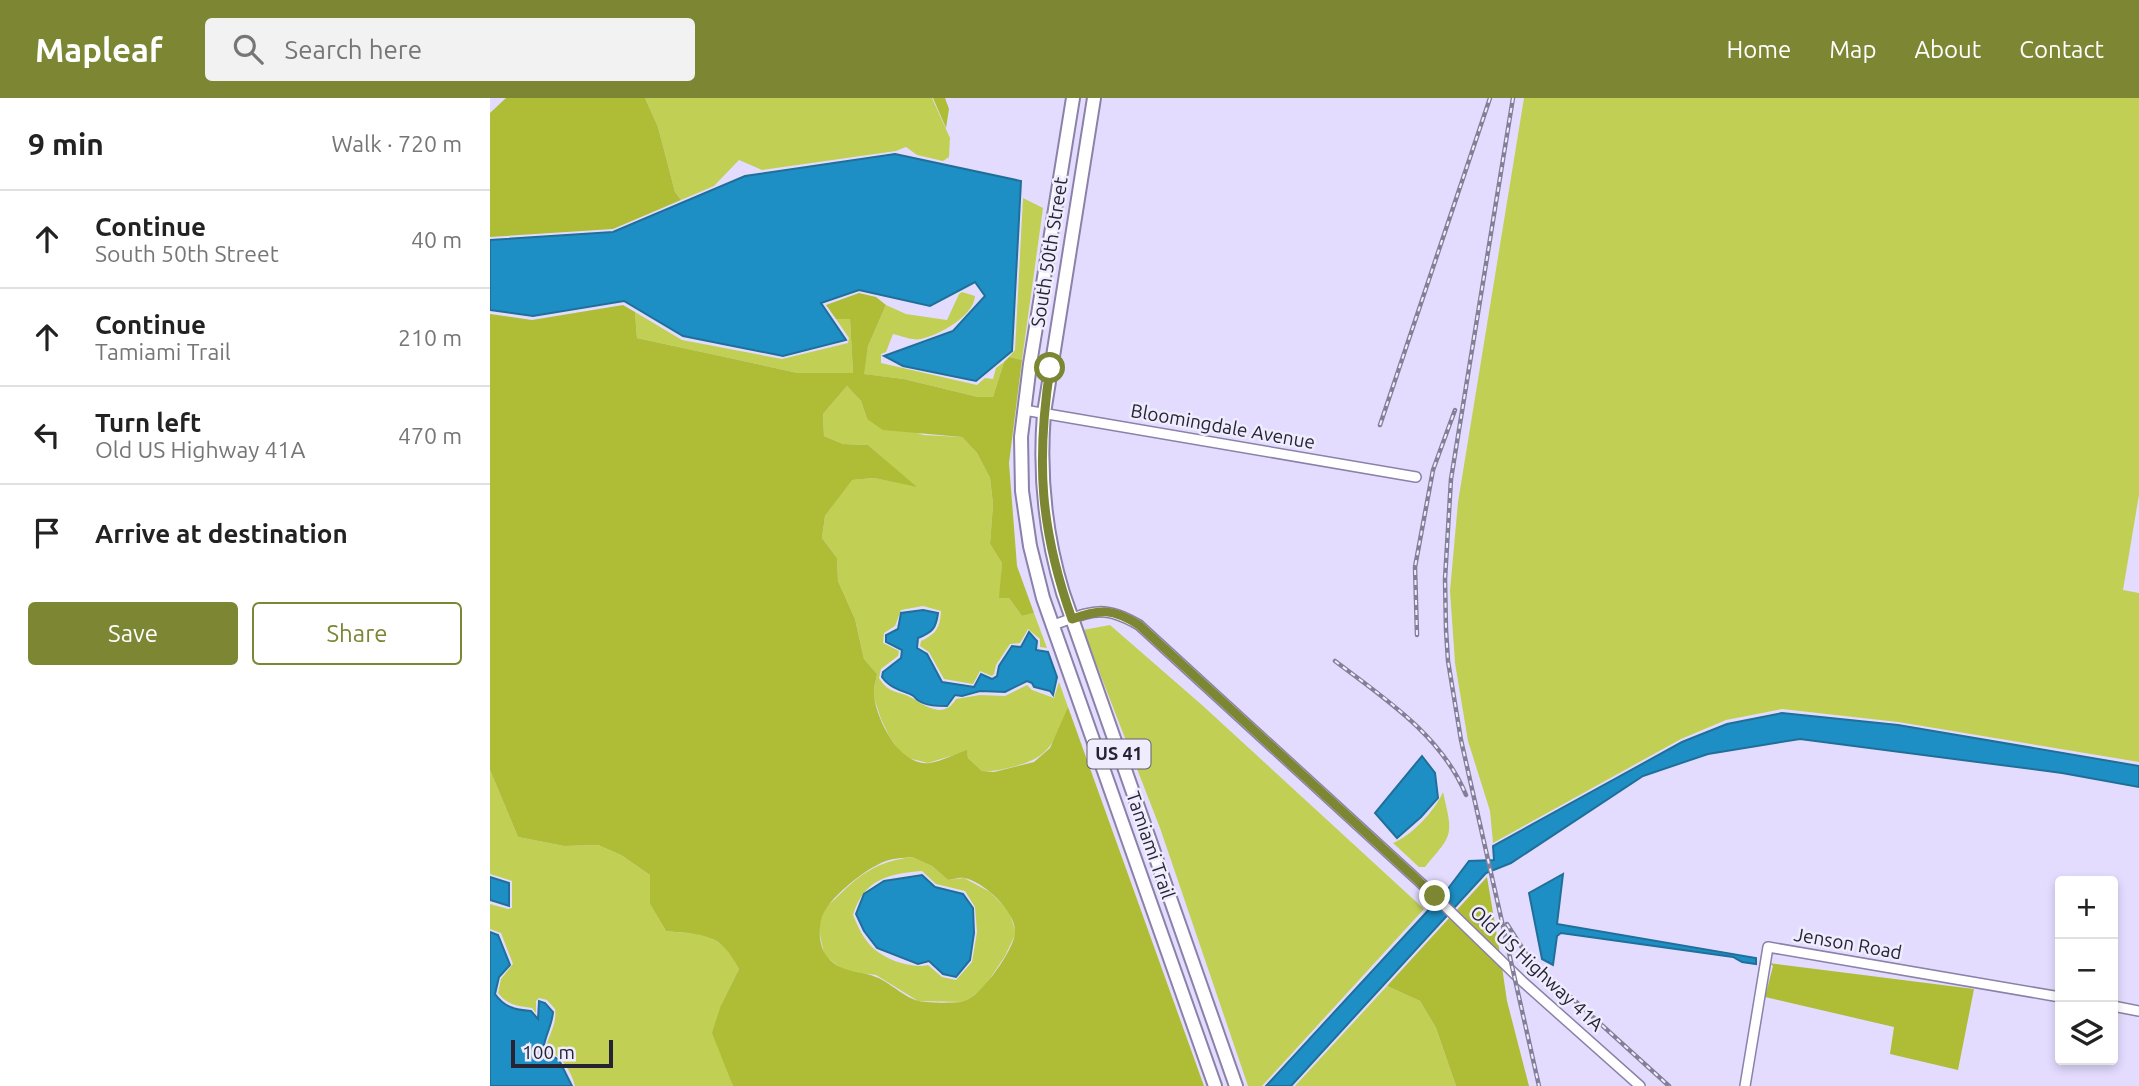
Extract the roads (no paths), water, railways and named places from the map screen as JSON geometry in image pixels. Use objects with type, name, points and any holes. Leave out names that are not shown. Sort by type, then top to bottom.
[{"type":"main road","name":"South 50th Street","points":[[1024,410],[1073,98]]},
{"type":"main road","name":"South 50th Street","points":[[1044,413],[1094,98]]},
{"type":"main road","name":"Tamiami Trail","points":[[1024,410],[1021,466],[1023,501],[1036,573],[1215,1086]]},
{"type":"main road","name":"Tamiami Trail","points":[[1044,413],[1042,466],[1046,519],[1056,569],[1236,1086]]},
{"type":"street","name":"Bloomingdale Avenue","points":[[1024,410],[1416,477]]},
{"type":"street","name":"Old US Highway 41A","points":[[1053,625],[1098,610],[1120,614],[1139,625],[1435,896],[1522,981],[1640,1086]]},
{"type":"street","name":"Jenson Road","points":[[1745,1086],[1768,947],[2055,997]]},
{"type":"street","points":[[2118,1007],[2139,1011]]},
{"type":"water","points":[[895,154],[1021,181],[1012,351],[976,381],[903,366],[884,356],[953,331],[985,296],[975,282],[930,306],[859,290],[821,303],[846,340],[783,356],[683,336],[624,301],[533,316],[490,310],[490,240],[613,232],[745,176]]},
{"type":"water","points":[[923,610],[938,613],[933,629],[918,638],[917,648],[927,654],[942,682],[974,687],[981,674],[992,679],[997,676],[999,666],[1012,646],[1021,647],[1029,632],[1037,641],[1036,650],[1048,652],[1057,677],[1053,695],[1027,681],[1005,692],[980,691],[955,695],[947,706],[936,706],[922,703],[913,695],[891,686],[882,677],[883,672],[901,658],[902,650],[886,642],[886,635],[898,629],[901,613]]},
{"type":"water","points":[[1782,713],[1898,725],[2139,766],[2139,787],[2062,773],[1800,739],[1708,754],[1643,776],[1511,863],[1486,873],[1291,1086],[1266,1086],[1447,890],[1469,861],[1494,860],[1493,846],[1682,742],[1727,724]]},
{"type":"water","points":[[1422,756],[1435,773],[1438,798],[1397,838],[1375,813]]},
{"type":"water","points":[[1563,874],[1557,924],[1756,958],[1756,964],[1742,962],[1733,957],[1561,933],[1557,936],[1553,965],[1542,959],[1529,893]]},
{"type":"water","points":[[922,875],[935,887],[963,894],[973,908],[974,933],[970,960],[956,977],[943,974],[929,961],[918,964],[877,948],[864,931],[856,914],[864,894],[884,881]]},
{"type":"water","points":[[490,877],[509,883],[509,906],[490,900]]},
{"type":"water","points":[[490,932],[498,935],[510,965],[499,977],[495,994],[506,1005],[531,1011],[538,1019],[539,1001],[545,1003],[553,1012],[543,1050],[559,1060],[572,1086],[490,1086]]},
{"type":"railway","points":[[1380,425],[1490,98]]},
{"type":"railway","points":[[1513,98],[1451,479],[1445,579],[1446,630],[1448,661],[1461,740],[1539,1086]]},
{"type":"railway","points":[[1417,635],[1415,567],[1433,470],[1455,410]]},
{"type":"railway","points":[[1335,661],[1392,704],[1427,736],[1442,754],[1466,795]]},
{"type":"railway","points":[[1507,924],[1530,960],[1669,1086]]}]
